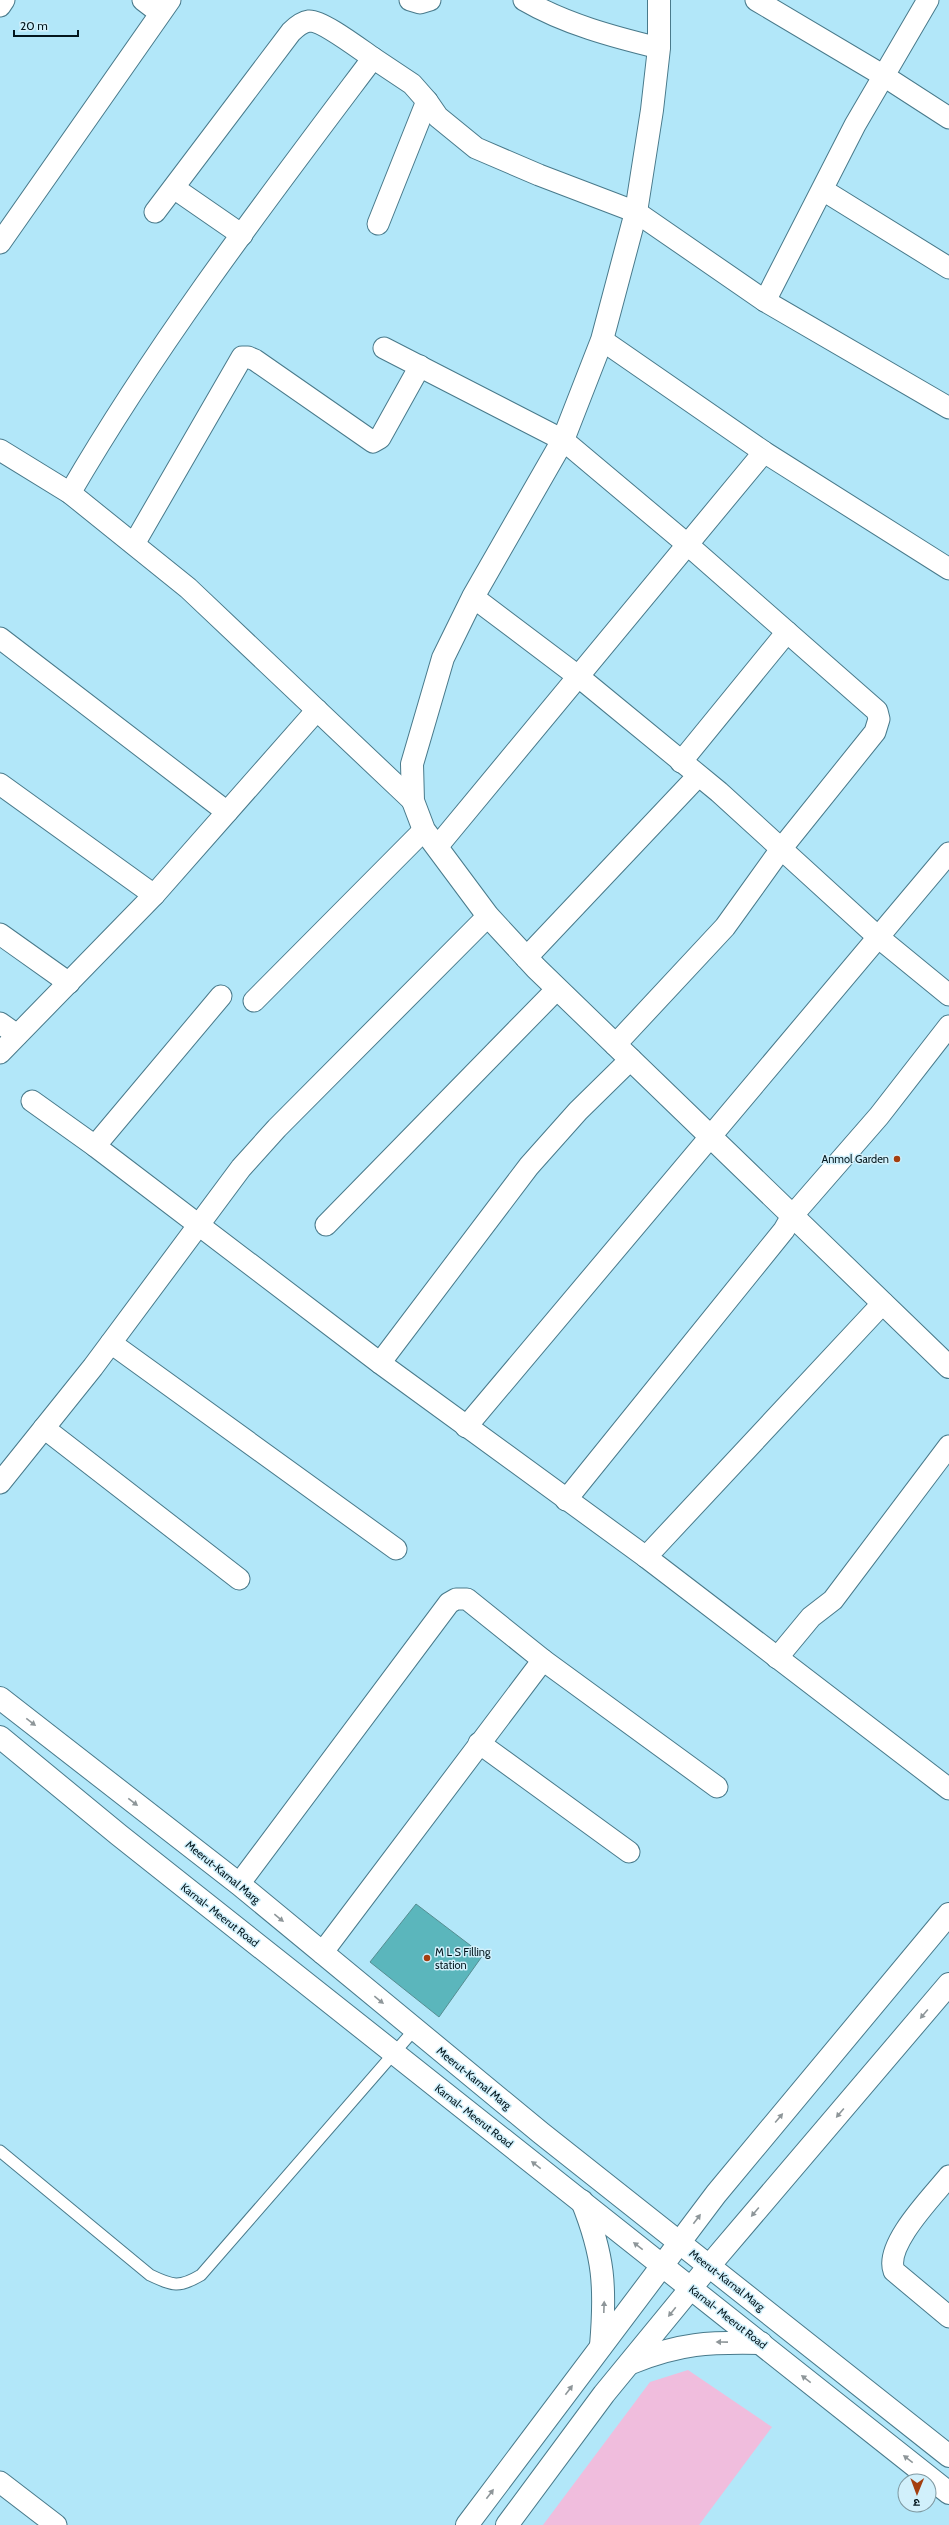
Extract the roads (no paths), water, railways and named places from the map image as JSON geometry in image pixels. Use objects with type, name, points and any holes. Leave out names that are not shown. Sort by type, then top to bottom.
[{"type":"main road","points":[[659,0],[659,48],[652,110],[636,212],[602,340],[562,440],[473,597],[443,658],[412,764],[413,801],[430,838],[488,916],[526,958],[949,1366]]},
{"type":"main road","name":"Meerut-Karnal Marg","points":[[0,1698],[239,1884],[415,2029],[679,2242],[949,2456]]},
{"type":"main road","name":"Karnal- Meerut Road","points":[[3,1744],[663,2265],[949,2493]]},
{"type":"main road","points":[[467,2525],[721,2188],[949,1914]]},
{"type":"main road","points":[[507,2525],[600,2400],[709,2266],[949,1984]]},
{"type":"main road","points":[[582,2201],[599,2247],[604,2285],[601,2346]]},
{"type":"main road","points":[[630,2363],[664,2350],[710,2342],[761,2343]]},
{"type":"street","points":[[0,6],[4,0]]},
{"type":"street","points":[[0,243],[165,7],[143,0]]},
{"type":"street","points":[[410,0],[420,3],[430,0]]},
{"type":"street","points":[[524,0],[539,8],[612,36],[659,48]]},
{"type":"street","points":[[756,0],[884,76],[949,118]]},
{"type":"street","points":[[765,300],[823,190],[855,125],[928,0]]},
{"type":"street","points":[[155,212],[291,32],[300,24],[310,21],[322,25],[412,84],[427,101],[438,117],[476,148],[539,175],[636,212],[765,300],[949,408]]},
{"type":"street","points":[[70,493],[154,358],[242,235],[373,58]]},
{"type":"street","points":[[378,224],[427,101]]},
{"type":"street","points":[[174,188],[242,235]]},
{"type":"street","points":[[823,190],[949,268]]},
{"type":"street","points":[[602,340],[764,452],[949,569]]},
{"type":"street","points":[[380,1363],[529,1166],[578,1111],[623,1052],[725,927],[781,849],[875,732],[879,719],[878,711],[872,705],[688,545],[562,440],[384,348]]},
{"type":"street","points":[[134,544],[242,358],[248,356],[256,360],[373,442],[380,438],[420,366]]},
{"type":"street","points":[[0,450],[70,493],[134,544],[232,628],[413,801]]},
{"type":"street","points":[[254,1000],[430,838],[579,678],[764,452]]},
{"type":"street","points":[[473,597],[579,678],[698,776],[781,849],[878,938],[949,995]]},
{"type":"street","points":[[681,762],[787,632]]},
{"type":"street","points":[[0,638],[227,812]]},
{"type":"street","points":[[0,1053],[154,895],[317,710]]},
{"type":"street","points":[[526,958],[698,776]]},
{"type":"street","points":[[0,784],[154,895]]},
{"type":"street","points":[[466,1427],[949,853]]},
{"type":"street","points":[[0,1483],[111,1343],[241,1168],[276,1128],[488,916]]},
{"type":"street","points":[[0,934],[69,983]]},
{"type":"street","points":[[326,1225],[557,989]]},
{"type":"street","points":[[95,1146],[221,996]]},
{"type":"street","points":[[0,1023],[17,1036]]},
{"type":"street","points":[[566,1500],[784,1230],[792,1216],[879,1116],[949,1026]]},
{"type":"street","points":[[32,1101],[95,1146],[198,1227],[466,1427],[646,1557],[949,1789]]},
{"type":"street","points":[[646,1557],[883,1303]]},
{"type":"street","points":[[111,1343],[396,1549]]},
{"type":"street","points":[[44,1428],[239,1579]]},
{"type":"street","points":[[777,1658],[811,1617],[833,1600],[949,1446]]},
{"type":"street","points":[[239,1884],[449,1603],[456,1599],[467,1599],[543,1660],[717,1787]]},
{"type":"street","points":[[322,1953],[543,1660]]},
{"type":"street","points":[[479,1743],[629,1852]]},
{"type":"street","points":[[949,2176],[898,2240],[892,2262],[894,2271],[949,2317]]},
{"type":"street","points":[[0,2482],[50,2523]]},
{"type":"lane","points":[[0,2151],[150,2275],[169,2284],[186,2284],[201,2274],[415,2029]]},
{"type":"place","name":"Anmol Garden","points":[[897,1159]]},
{"type":"place","name":"M L S Filling station","points":[[427,1958]]}]
